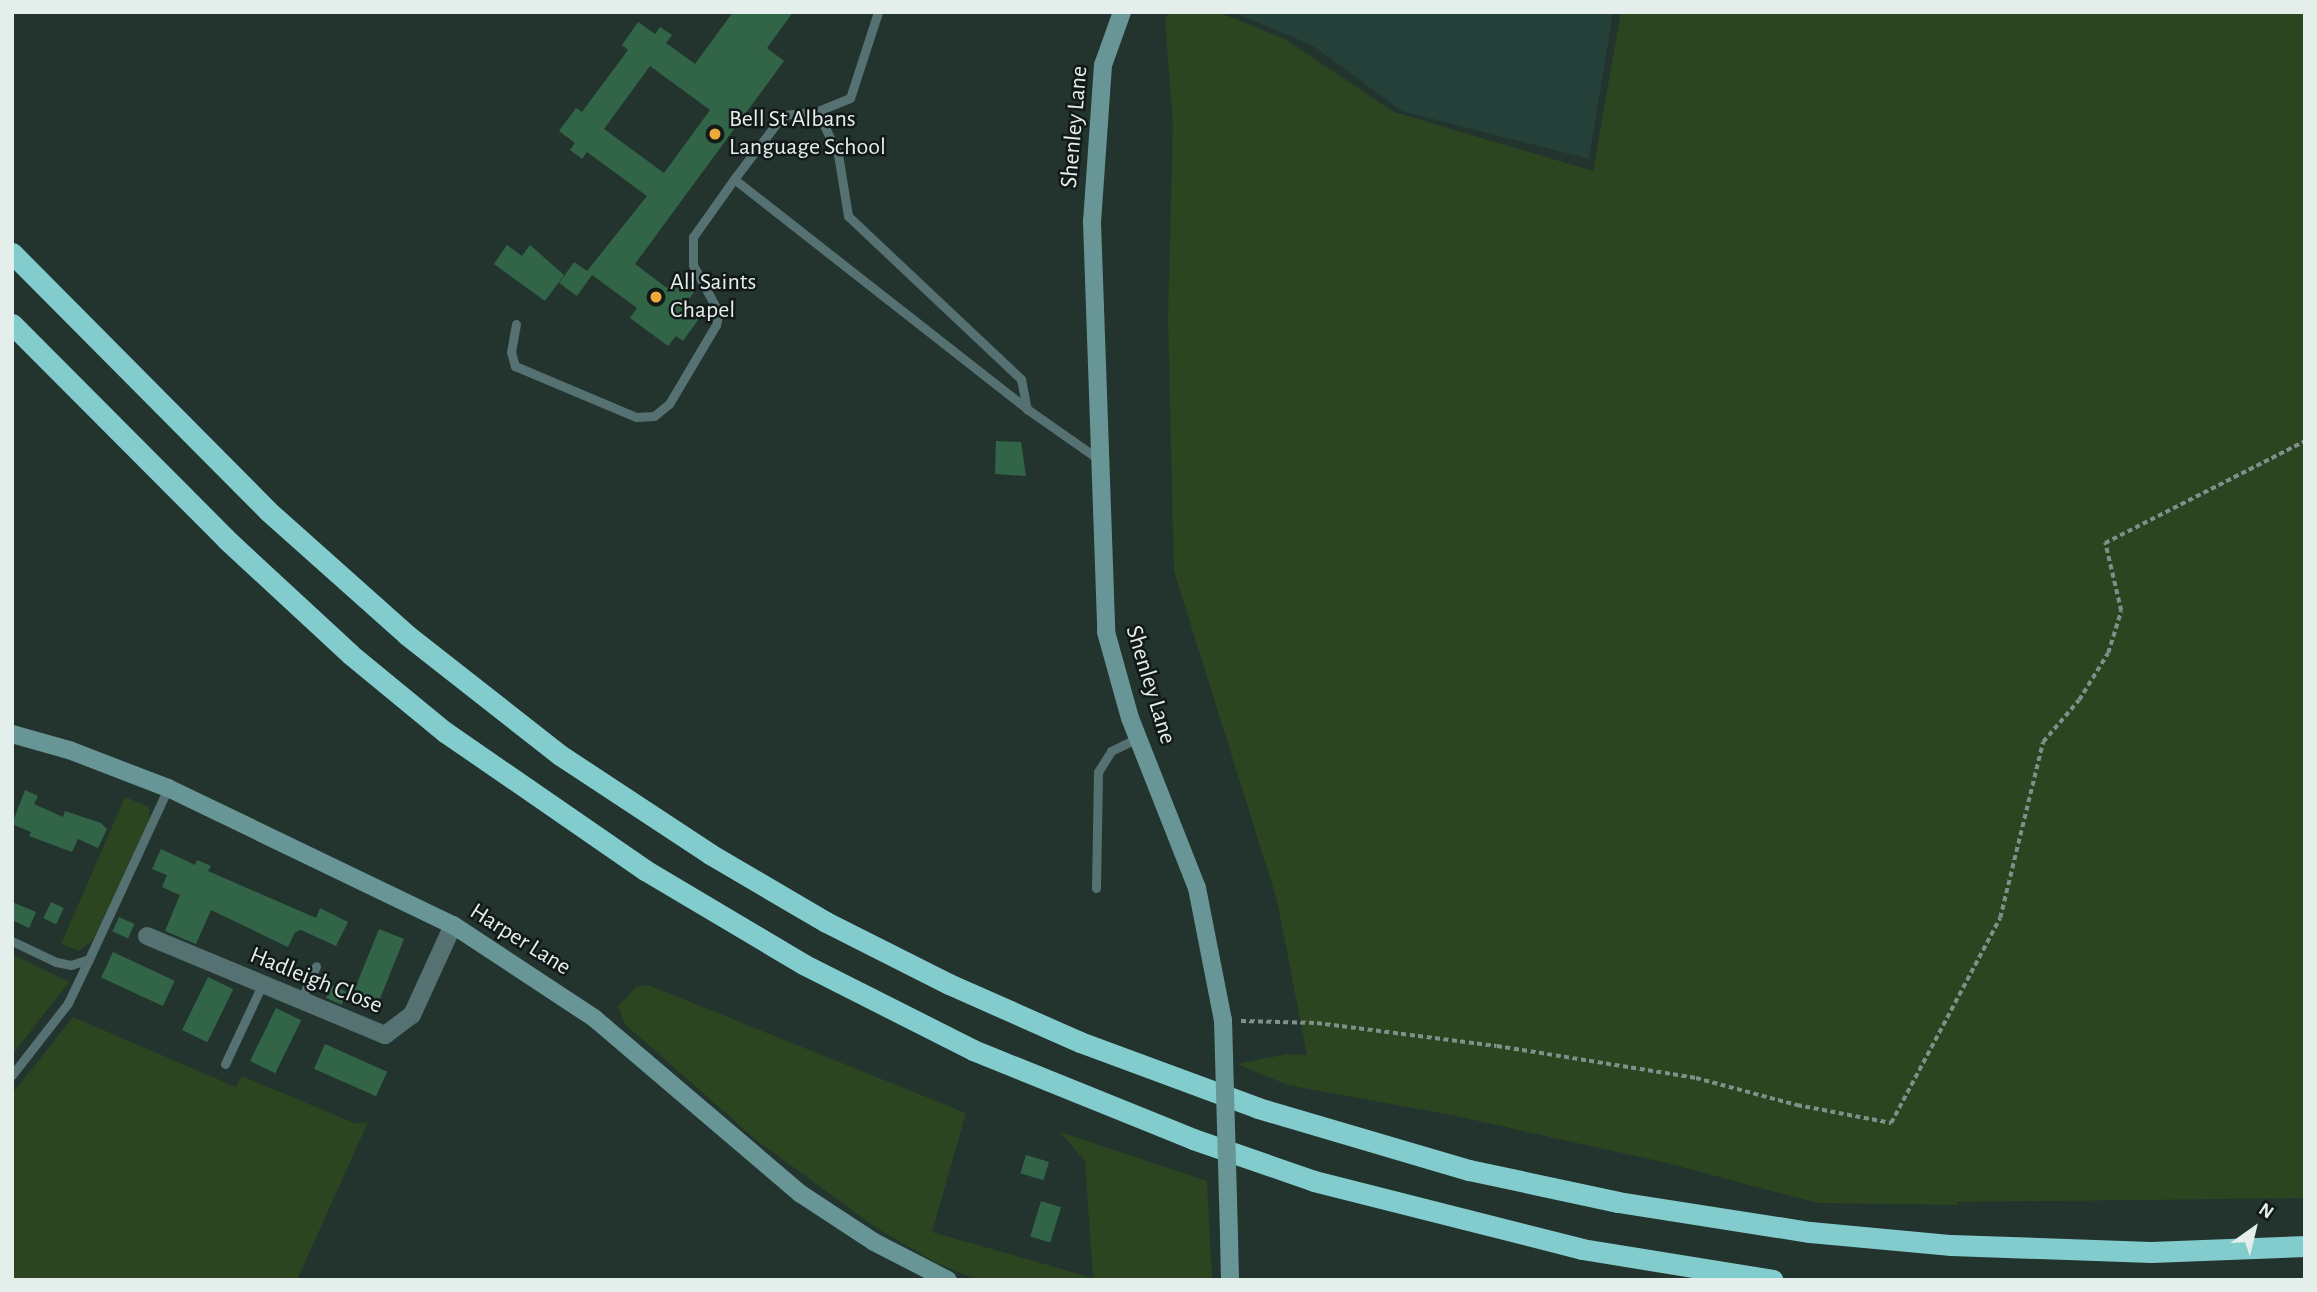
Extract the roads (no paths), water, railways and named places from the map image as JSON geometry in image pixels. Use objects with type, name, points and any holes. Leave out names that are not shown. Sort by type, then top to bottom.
[{"type":"highway","points":[[12,253],[268,511],[407,635],[559,755],[710,854],[826,922],[949,984],[1080,1042],[1284,1116],[1469,1170],[1618,1202],[1810,1232],[1951,1245],[2151,1252],[2305,1246]]},
{"type":"highway","points":[[12,324],[226,539],[350,654],[445,732],[645,870],[803,964],[973,1051],[1181,1135],[1314,1181],[1582,1249],[1773,1280]]},
{"type":"main road","name":"Shenley Lane","points":[[1122,12],[1102,65],[1092,222],[1097,458],[1106,632],[1138,738],[1197,888],[1223,1020],[1230,1280]]},
{"type":"main road","name":"Harper Lane","points":[[12,734],[69,750],[167,788],[453,925],[594,1018],[801,1195],[874,1242],[948,1280]]},
{"type":"street","name":"Hadleigh Close","points":[[147,936],[300,1002],[385,1035],[412,1014],[453,925]]},
{"type":"lane","points":[[516,324],[511,352],[515,366],[636,417],[654,416],[669,404],[716,325],[719,313],[693,265],[693,237],[783,116],[817,111],[850,98],[878,12]]},
{"type":"lane","points":[[817,111],[838,154],[848,216],[1021,379],[1027,409]]},
{"type":"lane","points":[[734,179],[1027,409],[1097,458]]},
{"type":"lane","points":[[1096,888],[1098,772],[1111,751],[1138,738]]},
{"type":"lane","points":[[12,1075],[68,1003],[167,788]]},
{"type":"lane","points":[[12,941],[56,962],[71,965],[89,959]]},
{"type":"lane","points":[[300,1002],[316,967]]},
{"type":"lane","points":[[225,1063],[262,985]]},
{"type":"place","name":"Bell St Albans Language School","points":[[715,134]]},
{"type":"place","name":"All Saints Chapel","points":[[656,297]]}]
